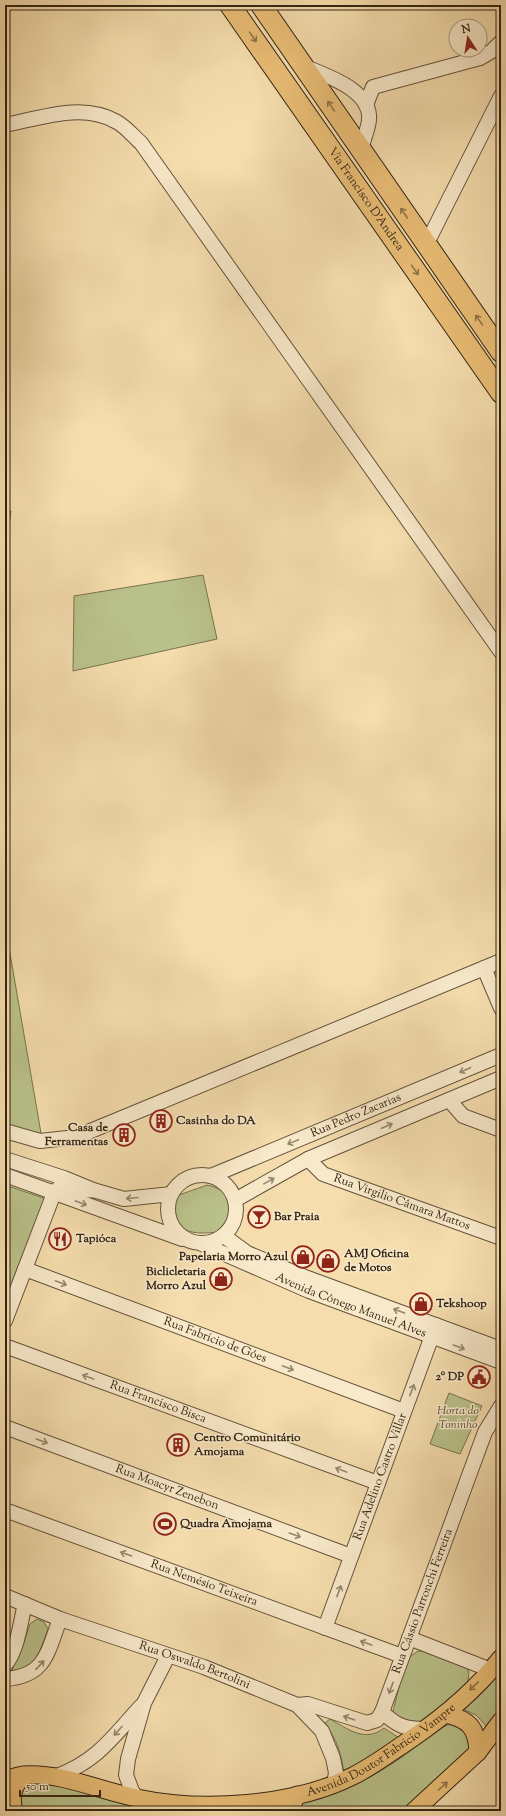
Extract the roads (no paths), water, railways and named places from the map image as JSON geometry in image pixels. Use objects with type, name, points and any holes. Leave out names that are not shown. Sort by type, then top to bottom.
[{"type":"highway","name":"Via Francisco D'Andrea","points":[[230,5],[501,393]]},
{"type":"highway","name":"Via Francisco D'Andrea","points":[[262,5],[501,352]]},
{"type":"main road","name":"Avenida Doutor Fabricio Vampre","points":[[5,1780],[24,1775],[56,1776],[138,1799],[194,1806],[237,1805],[297,1795],[334,1784],[372,1766],[445,1714],[496,1664]]},
{"type":"main road","points":[[445,1714],[459,1717],[471,1726],[477,1738],[478,1752]]},
{"type":"main road","points":[[414,1811],[478,1752],[501,1721]]},
{"type":"main road","points":[[14,1811],[11,1798],[14,1786],[24,1775]]},
{"type":"main road","points":[[289,1811],[297,1795]]},
{"type":"street","points":[[366,105],[374,87],[480,58],[492,51],[501,42]]},
{"type":"street","points":[[303,66],[338,80],[361,96],[366,105],[369,120],[361,150]]},
{"type":"street","points":[[426,245],[501,96]]},
{"type":"street","points":[[5,125],[76,111],[100,114],[118,122],[140,143],[501,652]]},
{"type":"street","points":[[5,1131],[40,1141],[76,1137],[501,961]]},
{"type":"street","points":[[484,968],[501,1008]]},
{"type":"street","name":"Rua Pedro Zacarias","points":[[211,1176],[501,1055]]},
{"type":"street","name":"Rua Pedro Zacarias","points":[[235,1200],[308,1159],[501,1078]]},
{"type":"street","points":[[449,1100],[463,1116],[501,1130]]},
{"type":"street","points":[[5,1159],[64,1178],[93,1190],[124,1199],[171,1194]]},
{"type":"street","name":"Rua Virgilio Câmara Mattos","points":[[308,1159],[323,1174],[501,1238]]},
{"type":"street","name":"Avenida Cônego Manuel Alves","points":[[5,1175],[196,1243],[309,1291],[434,1331],[501,1349]]},
{"type":"street","points":[[199,1175],[211,1176],[226,1185],[235,1200],[235,1219],[231,1228],[224,1236],[214,1242],[196,1243],[180,1236],[172,1228],[168,1217],[167,1205],[171,1194],[178,1184],[188,1178],[199,1175]]},
{"type":"street","points":[[5,1321],[54,1193],[58,1188],[63,1186],[93,1190]]},
{"type":"street","name":"Avenida Cônego Manuel Alves","points":[[224,1236],[247,1253],[434,1331],[501,1362]]},
{"type":"street","name":"Rua Fabrício de Góes","points":[[25,1269],[404,1411]]},
{"type":"street","name":"Rua Adelino Castro Villar","points":[[325,1628],[434,1331]]},
{"type":"street","name":"Rua Francisco Bisca","points":[[5,1346],[378,1483]]},
{"type":"street","name":"Rua Cássio Parronchi Ferreira","points":[[382,1712],[485,1432],[501,1406]]},
{"type":"street","name":"Rua Moacyr Zenebon","points":[[5,1427],[351,1556]]},
{"type":"street","name":"Rua Nemésio Teixeira","points":[[5,1510],[402,1656]]},
{"type":"street","name":"Rua Oswaldo Bertolini","points":[[5,1596],[60,1619],[204,1667],[297,1705],[322,1731],[333,1758],[336,1773],[334,1784]]},
{"type":"street","points":[[5,1665],[9,1661],[25,1604]]},
{"type":"street","points":[[5,1679],[19,1678],[34,1672],[44,1661],[60,1619]]},
{"type":"street","points":[[409,1638],[496,1664]]},
{"type":"street","points":[[138,1799],[132,1791],[126,1775],[128,1759],[144,1702],[168,1656]]},
{"type":"street","points":[[56,1776],[75,1769],[88,1762],[100,1751],[144,1702]]},
{"type":"street","points":[[297,1705],[308,1704],[367,1724],[377,1720],[382,1712],[394,1723],[409,1729],[425,1729]]},
{"type":"place","name":"Casinha do DA","points":[[161,1121]]},
{"type":"place","name":"Casa de Ferramentas","points":[[124,1135]]},
{"type":"place","name":"Bar Praia","points":[[259,1217]]},
{"type":"place","name":"Tapióca","points":[[60,1239]]},
{"type":"place","name":"Papelaria Morro Azul","points":[[303,1257]]},
{"type":"place","name":"AMJ Oficina de Motos","points":[[328,1261]]},
{"type":"place","name":"Biclicletaria Morro Azul","points":[[221,1279]]},
{"type":"place","name":"Tekshoop","points":[[421,1304]]},
{"type":"place","name":"2º DP","points":[[479,1377]]},
{"type":"place","name":"Centro Comunitário Amojama","points":[[178,1445]]},
{"type":"place","name":"Quadra Amojama","points":[[165,1524]]},
{"type":"park label","name":"Horta do Toninho","points":[[458,1418]]}]
